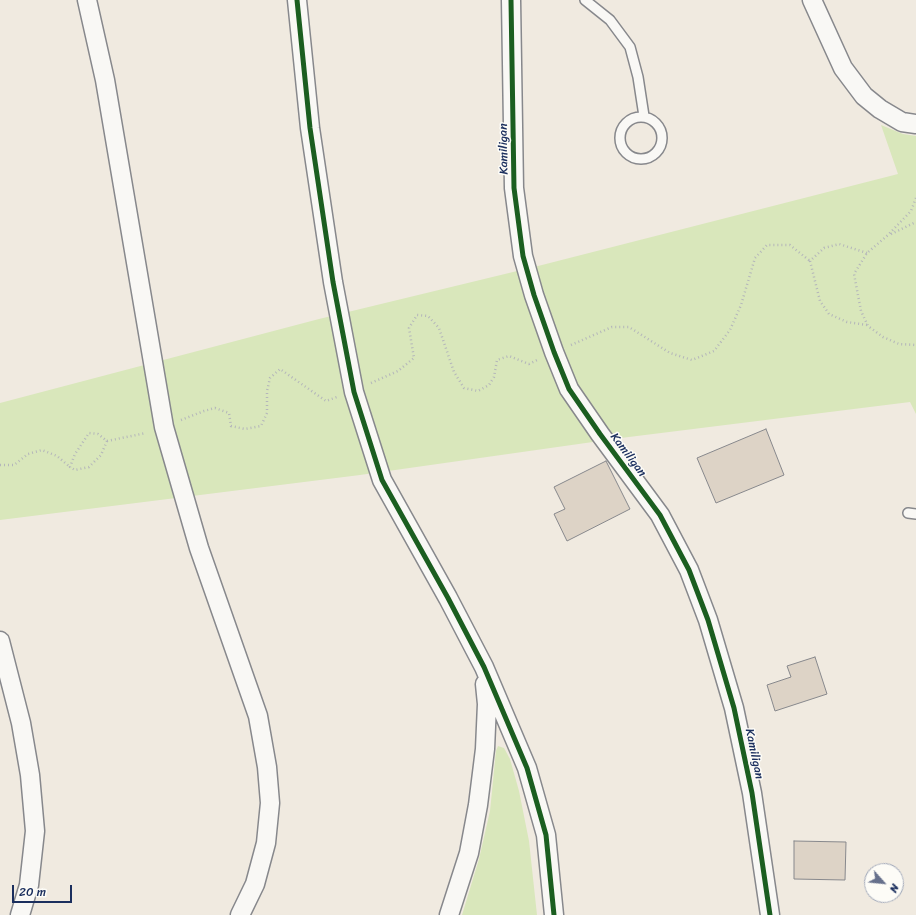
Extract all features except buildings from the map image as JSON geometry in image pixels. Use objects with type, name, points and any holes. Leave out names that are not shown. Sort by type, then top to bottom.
[{"type":"street","points":[[88,0],[107,88],[164,427],[199,548],[258,716],[267,766],[270,803],[266,843],[255,884],[240,915]]},
{"type":"street","points":[[297,0],[311,135],[333,282],[354,392],[382,480],[448,598],[484,667],[527,768],[546,835],[554,915]]},
{"type":"street","name":"Kamiligan","points":[[511,0],[514,188],[523,256],[534,295],[554,352],[570,389],[600,434],[660,515],[689,570],[708,620],[734,708],[752,793],[770,915]]},
{"type":"street","points":[[812,0],[843,68],[864,96],[880,109],[902,122],[916,124]]},
{"type":"street","points":[[0,641],[21,723],[30,775],[35,831],[29,885],[20,915]]},
{"type":"street","points":[[449,915],[469,854],[478,805],[485,749],[487,704],[484,667]]},
{"type":"lane","points":[[585,0],[610,20],[630,46],[638,77],[644,116]]},
{"type":"lane","points":[[644,116],[654,120],[661,129],[663,141],[658,151],[654,155],[650,158],[638,160],[628,156],[621,147],[619,136],[624,125],[632,118],[644,116]]},
{"type":"path","points":[[868,326],[861,311],[854,274],[868,253],[888,235],[910,211],[916,198]]},
{"type":"path","points":[[888,235],[916,222]]},
{"type":"path","points":[[810,261],[824,248],[840,244],[868,253]]},
{"type":"path","points":[[70,467],[75,454],[89,433],[98,434],[107,441],[138,435],[215,408],[229,413],[231,426],[245,429],[261,426],[267,412],[267,391],[270,378],[280,369],[326,401],[354,392],[398,370],[414,358],[409,328],[417,315],[428,316],[439,328],[454,372],[464,388],[478,392],[489,385],[494,377],[497,360],[509,356],[530,364],[612,327],[629,327],[670,353],[692,360],[714,351],[730,330],[741,305],[755,258],[767,245],[790,245],[810,261],[820,301],[829,314],[847,322],[868,326],[883,337],[899,344],[916,345]]},
{"type":"path","points":[[0,465],[14,465],[28,454],[42,450],[57,456],[75,470],[89,467],[101,455],[107,441]]},
{"type":"green space","points":[[881,125],[903,134],[916,136],[916,414],[910,402],[621,438],[360,475],[0,520],[0,403],[319,319],[542,265],[898,174]]},
{"type":"green space","points":[[498,746],[504,748],[510,759],[519,791],[529,841],[537,915],[462,915],[479,859],[490,811],[496,751]]},
{"type":"cycle path","points":[[297,0],[310,128],[333,282],[354,392],[382,480],[448,598],[484,667],[527,768],[546,835],[554,915]]},
{"type":"cycle path","points":[[511,0],[514,188],[523,256],[534,295],[569,389],[600,434],[660,515],[689,570],[708,620],[734,708],[752,793],[770,915]]}]
